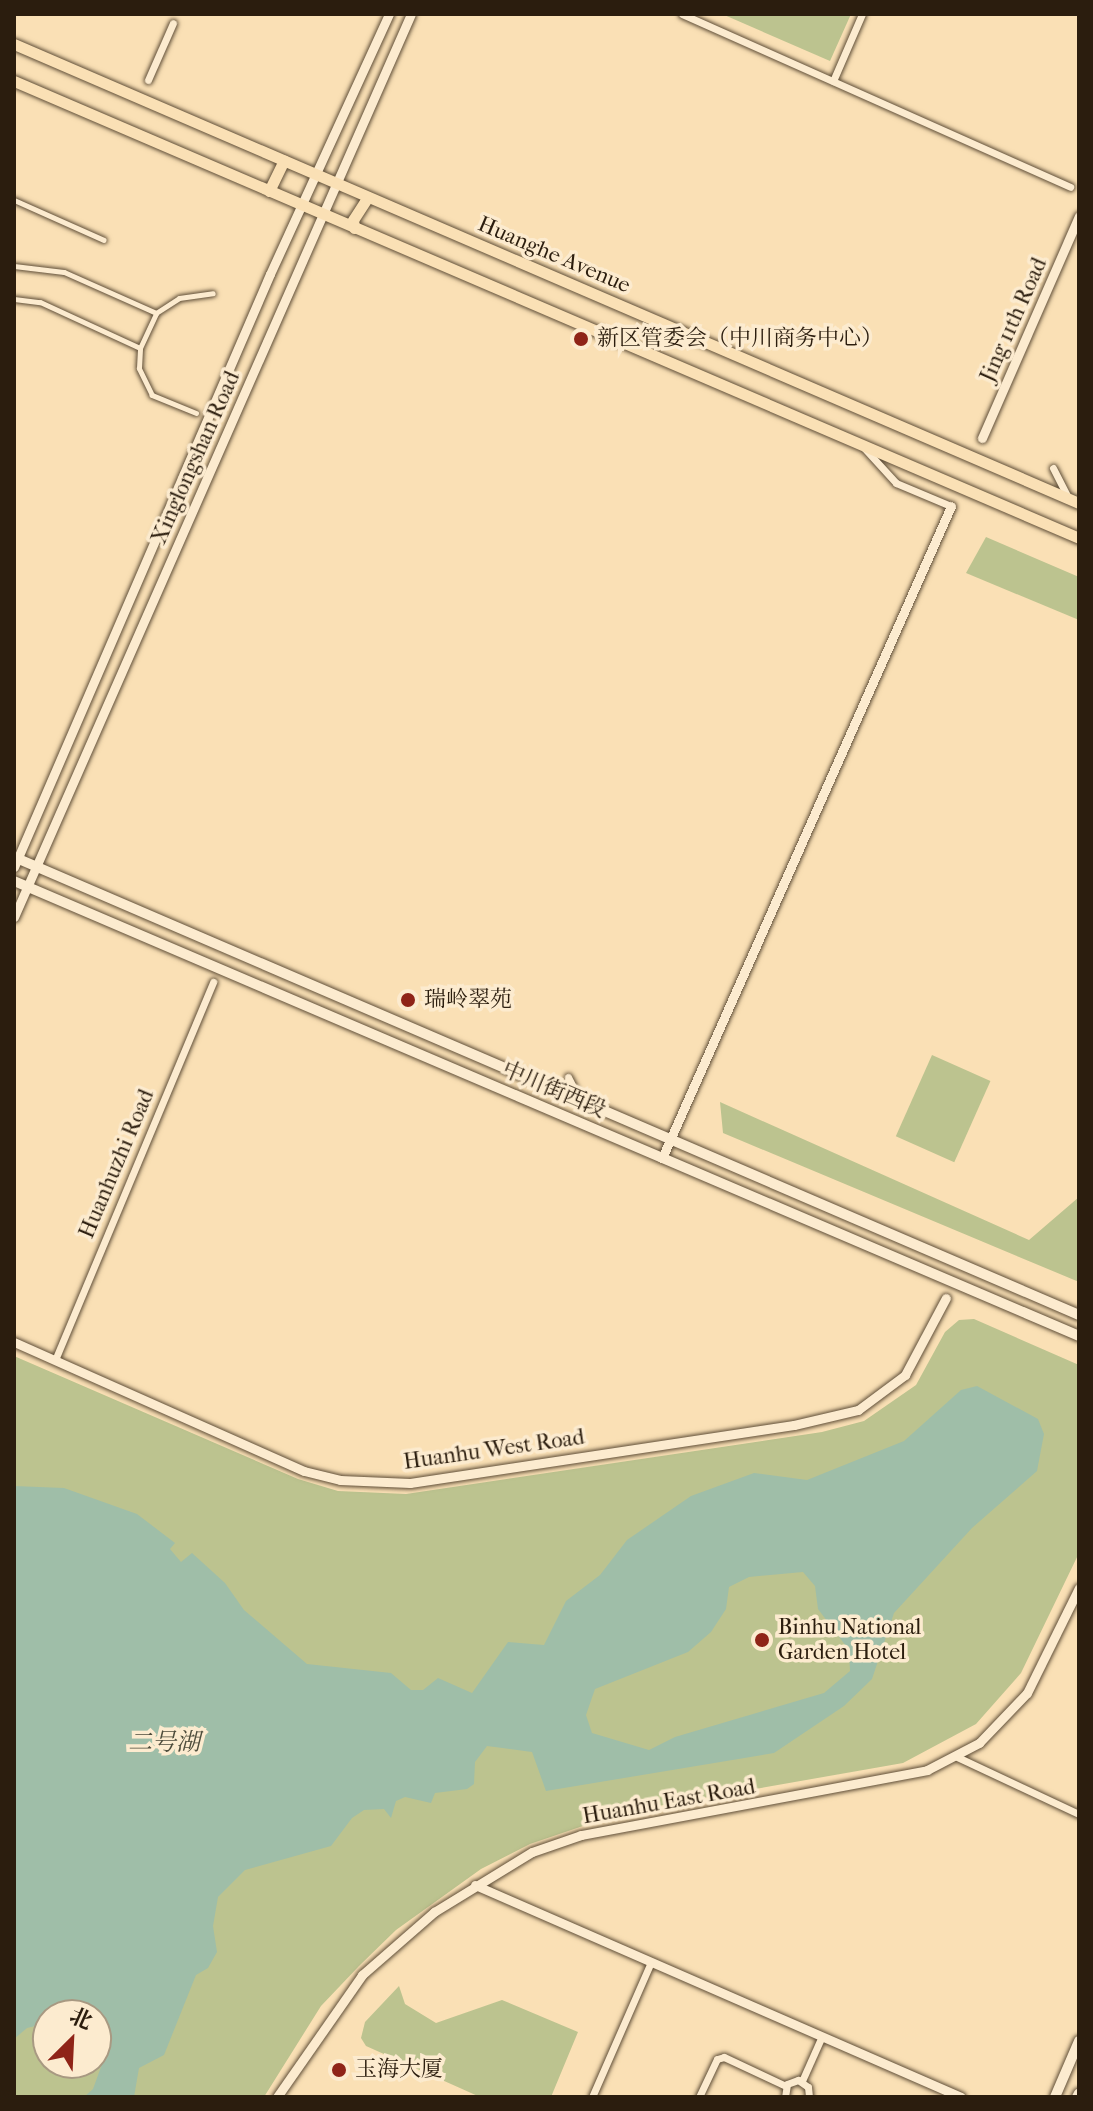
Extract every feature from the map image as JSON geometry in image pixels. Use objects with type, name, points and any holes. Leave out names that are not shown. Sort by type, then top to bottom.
[{"type":"main road","name":"Huanghe Avenue","points":[[14,44],[1074,500]]},
{"type":"main road","points":[[14,81],[1079,538]]},
{"type":"main road","points":[[269,191],[284,160]]},
{"type":"main road","points":[[354,228],[357,211],[368,197]]},
{"type":"main road","name":"中川街西段","points":[[15,861],[35,866],[1079,1315]]},
{"type":"main road","name":"中川街西段","points":[[14,881],[1079,1336]]},
{"type":"main road","points":[[1055,2097],[1079,2041]]},
{"type":"street","name":"Xinglongshan Road","points":[[15,861],[270,274],[290,237],[300,205],[389,14]]},
{"type":"street","name":"Xinglongshan Road","points":[[14,917],[310,245],[320,213],[349,147],[411,14]]},
{"type":"street","points":[[682,14],[1070,187]]},
{"type":"street","points":[[833,81],[862,14]]},
{"type":"street","points":[[148,80],[173,23]]},
{"type":"street","points":[[331,140],[349,147]]},
{"type":"street","points":[[14,200],[104,240]]},
{"type":"street","name":"Jing 11th Road","points":[[982,438],[1079,216]]},
{"type":"street","points":[[290,237],[310,245]]},
{"type":"street","points":[[14,266],[64,272],[156,313]]},
{"type":"street","points":[[196,413],[152,395],[139,368],[140,348],[156,313],[179,298],[213,293]]},
{"type":"street","points":[[14,299],[40,302],[140,348]]},
{"type":"street","points":[[662,1158],[951,506],[896,483],[861,445]]},
{"type":"street","points":[[1053,468],[1074,500]]},
{"type":"street","name":"Huanhuzhi Road","points":[[55,1360],[213,982]]},
{"type":"street","points":[[568,1077],[580,1101]]},
{"type":"street","name":"Huanhu West Road","points":[[14,1342],[304,1471],[340,1480],[410,1483],[794,1425],[858,1410],[905,1375],[946,1298]]},
{"type":"street","name":"Huanhu East Road","points":[[277,2097],[362,1975],[434,1912],[532,1852],[581,1835],[865,1785],[927,1770],[979,1743],[1027,1693],[1079,1588]]},
{"type":"street","points":[[955,1756],[1079,1814]]},
{"type":"street","points":[[475,1885],[961,2097]]},
{"type":"street","points":[[592,2097],[651,1962]]},
{"type":"street","points":[[809,2097],[802,2081],[822,2036]]},
{"type":"street","points":[[712,2097],[700,2095],[717,2059],[724,2057],[786,2086],[802,2081]]},
{"type":"street","points":[[785,2097],[786,2086]]},
{"type":"shaded area","points":[[722,14],[851,14],[830,61]]},
{"type":"shaded area","points":[[986,537],[1079,577],[1079,620],[966,573]]},
{"type":"shaded area","points":[[932,1055],[990,1081],[954,1162],[896,1136]]},
{"type":"shaded area","points":[[720,1102],[1029,1240],[1079,1197],[1079,1282],[723,1133]]},
{"type":"shaded area","points":[[974,1319],[1079,1365],[1079,1553],[1021,1673],[976,1724],[903,1763],[624,1812],[530,1844],[481,1869],[396,1930],[359,1966],[321,2006],[264,2097],[14,2097],[14,1356],[298,1479],[338,1491],[406,1494],[822,1432],[864,1421],[916,1385],[945,1332],[959,1320]]},
{"type":"shaded area","points":[[399,1986],[405,2004],[436,2023],[502,2000],[578,2032],[551,2097],[480,2097],[366,2046],[361,2038],[365,2022]]},
{"type":"water","name":"二号湖","points":[[977,1386],[1038,1419],[1044,1434],[1037,1471],[972,1528],[894,1613],[872,1679],[844,1706],[774,1753],[546,1791],[532,1752],[487,1746],[475,1762],[474,1784],[467,1789],[435,1793],[431,1803],[405,1797],[396,1801],[391,1818],[384,1809],[364,1810],[352,1818],[331,1846],[245,1870],[218,1897],[213,1926],[217,1952],[208,1968],[196,1975],[164,2055],[139,2068],[134,2097],[84,2097],[93,2089],[97,2079],[112,2079],[112,1999],[32,1999],[32,2027],[14,2039],[14,1486],[64,1488],[137,1514],[175,1543],[170,1549],[181,1562],[192,1553],[225,1583],[244,1610],[307,1664],[391,1673],[411,1690],[423,1690],[438,1678],[472,1693],[508,1642],[544,1645],[566,1601],[600,1575],[627,1540],[691,1496],[754,1473],[807,1480],[904,1441],[961,1390]],"holes":[[[803,1572],[815,1586],[818,1609],[849,1650],[850,1671],[824,1693],[675,1737],[649,1750],[592,1733],[586,1715],[595,1689],[688,1652],[711,1632],[726,1609],[729,1587],[749,1577]]]},
{"type":"place","name":"新区管委会（中川商务中心）","points":[[581,339]]},
{"type":"place","name":"瑞岭翠苑","points":[[408,1000]]},
{"type":"place","name":"Binhu National Garden Hotel","points":[[762,1640]]},
{"type":"place","name":"玉海大厦","points":[[339,2070]]}]
